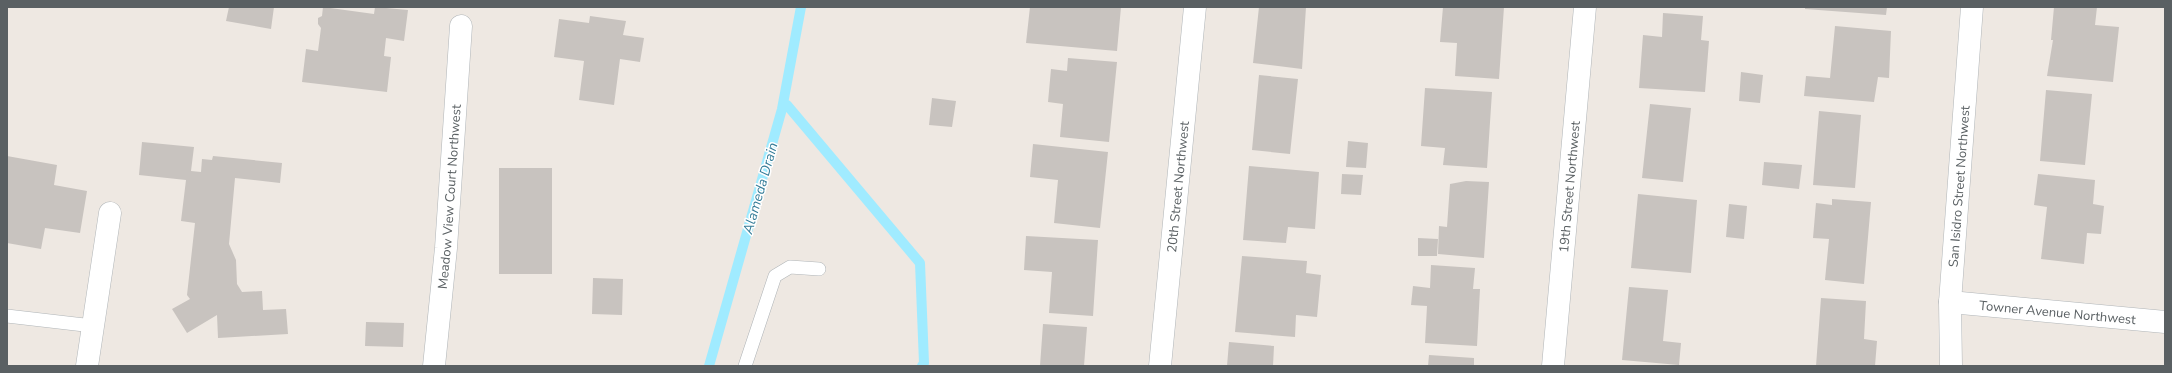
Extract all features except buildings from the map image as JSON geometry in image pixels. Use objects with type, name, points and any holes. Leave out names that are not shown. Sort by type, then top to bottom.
[{"type":"street","name":"20th Street Northwest","points":[[1160,366],[1195,7]]},
{"type":"street","name":"19th Street Northwest","points":[[1554,366],[1585,7]]},
{"type":"street","name":"San Isidro Street Northwest","points":[[1951,366],[1950,302],[1972,7]]},
{"type":"street","name":"Meadow View Court Northwest","points":[[434,366],[446,248],[461,26]]},
{"type":"street","points":[[87,366],[110,213]]},
{"type":"street","name":"Towner Avenue Northwest","points":[[1950,302],[2165,322]]},
{"type":"lane","points":[[745,366],[775,276],[790,267],[819,269]]},
{"type":"lane","points":[[7,316],[92,326]]},
{"type":"waterway","name":"Alameda Drain","points":[[709,366],[782,109],[801,7]]},
{"type":"waterway","points":[[787,105],[920,263],[924,363],[922,366]]}]
